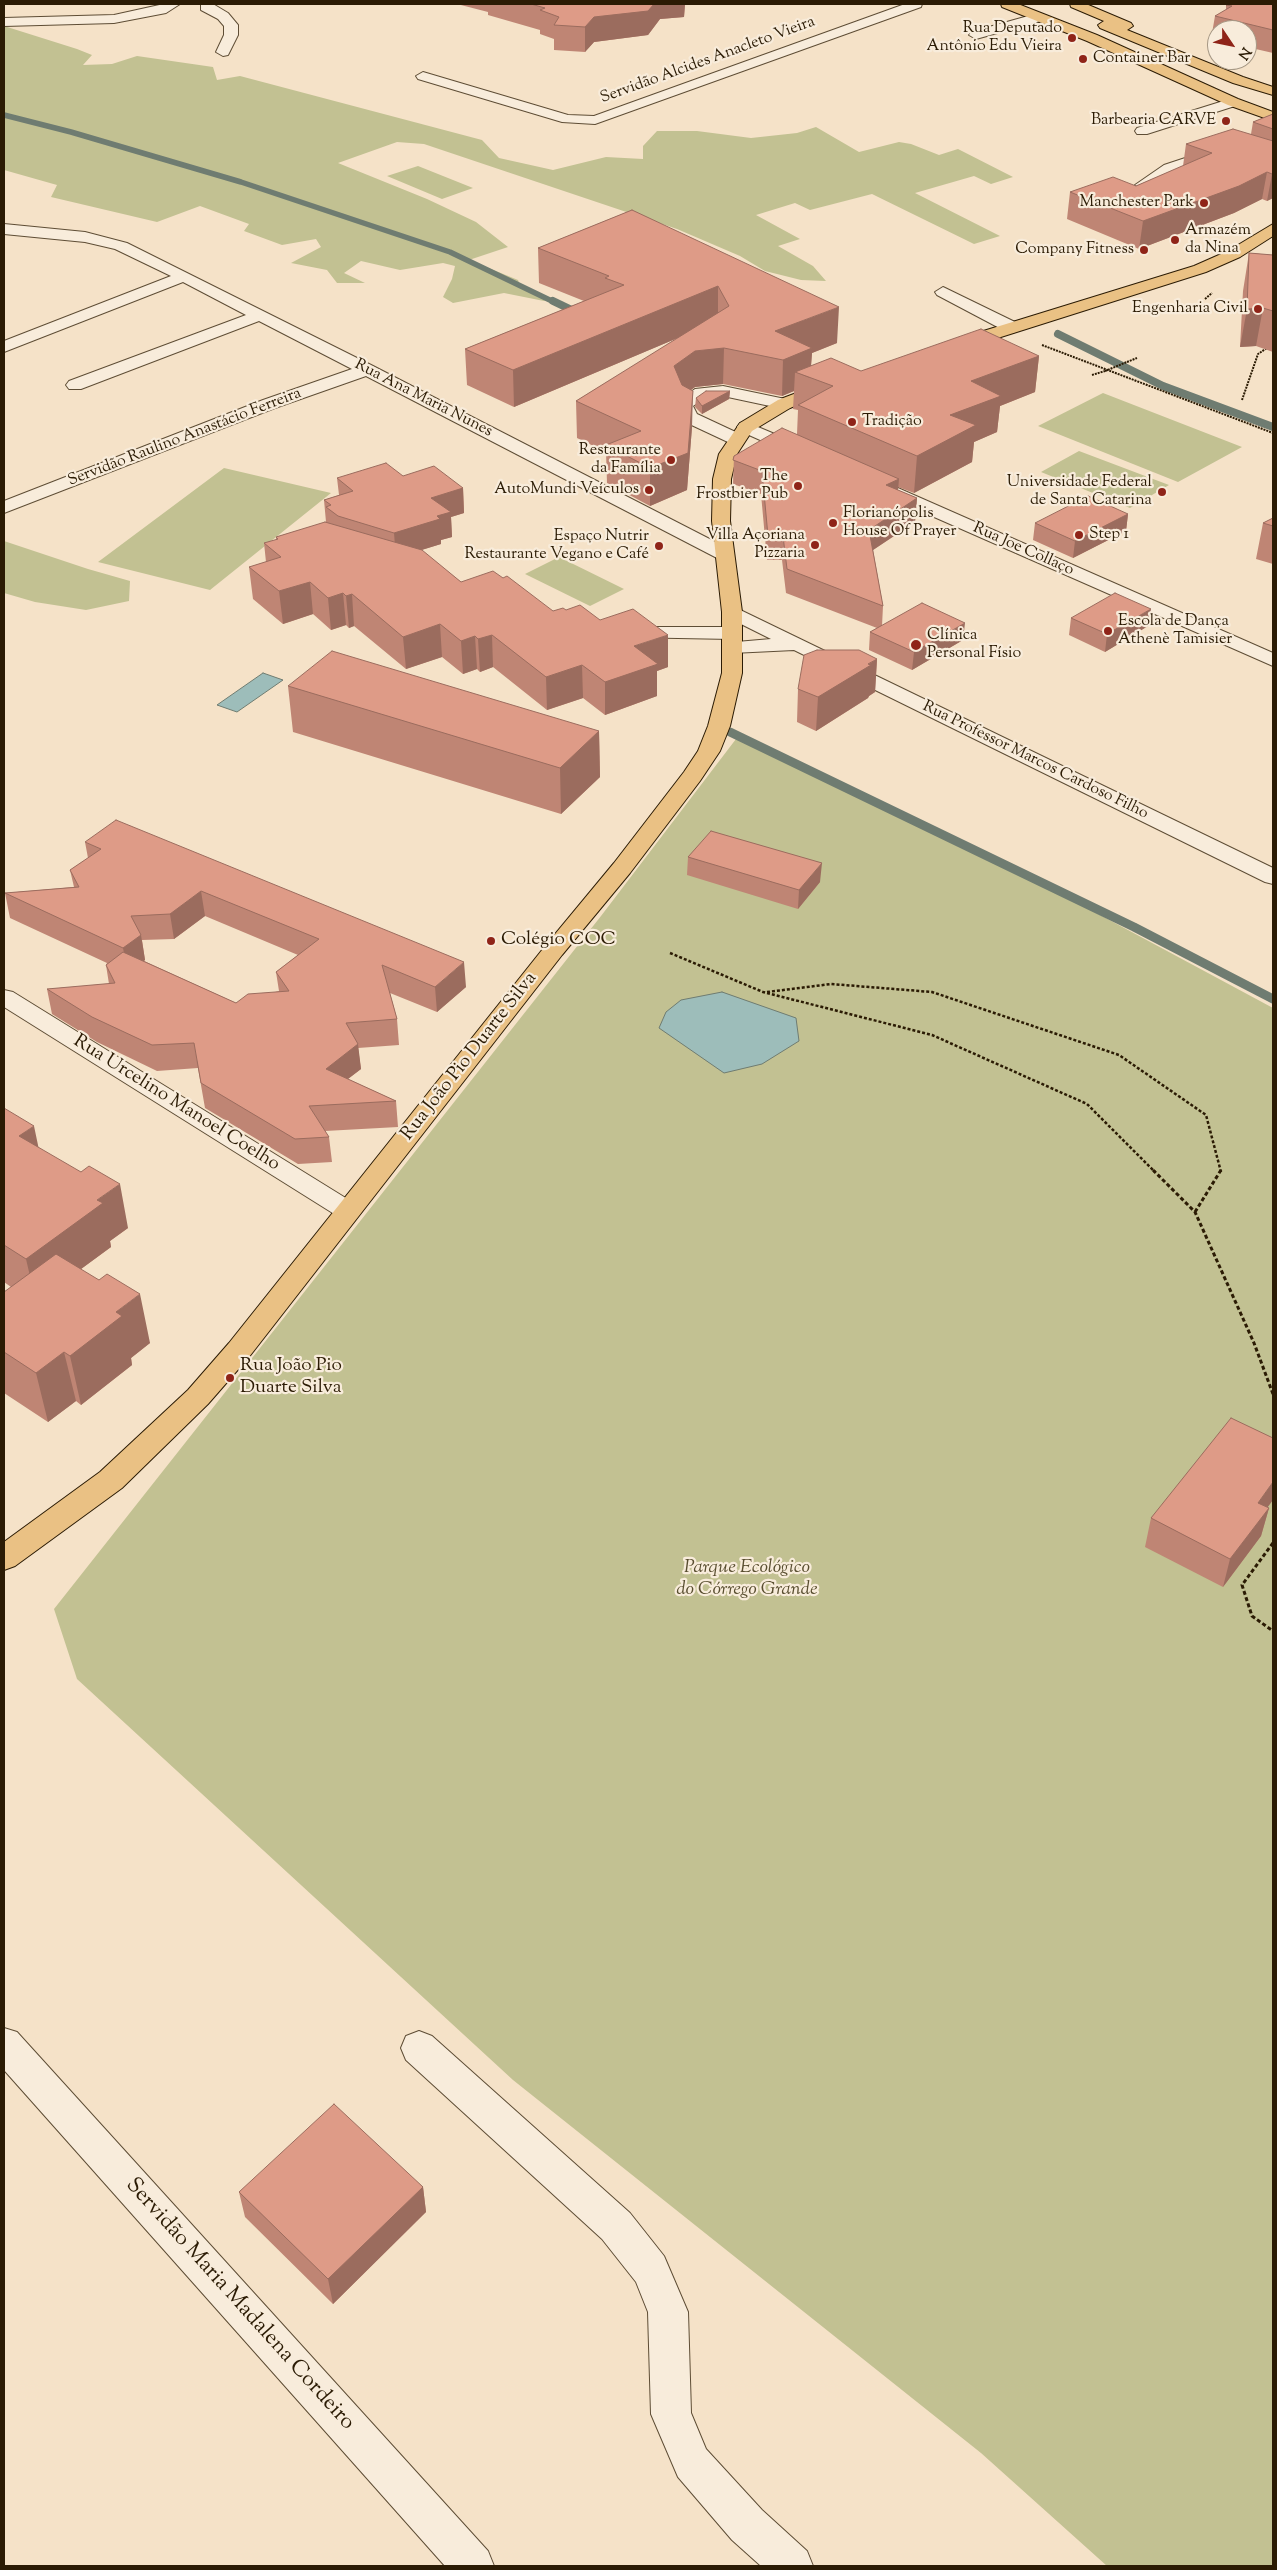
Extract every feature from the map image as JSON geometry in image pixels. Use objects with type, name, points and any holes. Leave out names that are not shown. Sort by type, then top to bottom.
[{"type":"main road","points":[[1007,4],[1233,102],[1273,117]]},
{"type":"main road","points":[[1070,6],[1273,86]]},
{"type":"main road","points":[[1070,6],[1238,80],[1273,91]]},
{"type":"main road","points":[[937,351],[1220,261],[1273,229]]},
{"type":"main road","points":[[741,433],[784,404],[844,380]]},
{"type":"main road","name":"Rua João Pio Duarte Silva","points":[[4,1558],[111,1480],[198,1397],[239,1350],[548,958],[622,868],[709,751],[719,726],[732,673],[732,631],[721,521],[722,479],[728,454],[741,433]]},
{"type":"street","points":[[4,22],[114,19],[161,10],[174,4]]},
{"type":"street","points":[[206,4],[206,7],[223,16],[231,25],[231,35],[223,52]]},
{"type":"street","name":"Servidão Alcides Anacleto Vieira","points":[[423,76],[567,119],[596,120],[916,4]]},
{"type":"street","points":[[976,35],[1039,17]]},
{"type":"street","points":[[1142,130],[1233,102]]},
{"type":"street","points":[[1142,185],[1169,168],[1273,133]]},
{"type":"street","points":[[1229,148],[1256,157]]},
{"type":"street","name":"Rua Ana Maria Nunes","points":[[4,229],[85,238],[120,246],[184,276],[724,554]]},
{"type":"street","points":[[4,347],[184,276]]},
{"type":"street","points":[[943,292],[1012,328]]},
{"type":"street","points":[[75,385],[260,315]]},
{"type":"street","points":[[325,365],[343,358]]},
{"type":"street","name":"Servidão Raulino Anastácio Ferreira","points":[[4,507],[269,404],[367,370]]},
{"type":"street","points":[[784,404],[723,392],[701,393],[684,404],[689,417],[819,459]]},
{"type":"street","name":"Rua Joe Collaço","points":[[864,479],[1273,660]]},
{"type":"street","points":[[611,630],[641,634],[732,631]]},
{"type":"street","name":"Rua Professor Marcos Cardoso Filho","points":[[732,631],[797,644],[1273,877]]},
{"type":"street","name":"Rua Professor Marcos Cardoso Filho","points":[[732,631],[797,644]]},
{"type":"street","name":"Rua Urcelino Manoel Coelho","points":[[4,997],[348,1211]]},
{"type":"street","name":"Servidão Maria Madalena Cordeiro","points":[[4,2044],[473,2566]]},
{"type":"street","points":[[419,2048],[616,2226],[650,2269],[668,2312],[671,2414],[692,2463],[747,2525],[792,2566]]},
{"type":"path","points":[[1040,344],[1273,433]]},
{"type":"path","points":[[1242,400],[1258,354],[1273,344]]},
{"type":"path","points":[[1092,375],[1137,358]]},
{"type":"path","points":[[670,953],[764,992],[932,1035],[1087,1104],[1195,1212],[1254,1343],[1273,1394]]},
{"type":"path","points":[[764,992],[831,984],[932,992],[1119,1055],[1206,1115],[1221,1172],[1195,1212]]},
{"type":"path","points":[[1273,1543],[1242,1585],[1252,1616],[1273,1631]]},
{"type":"green space","points":[[4,26],[92,55],[83,65],[112,64],[137,56],[213,67],[217,80],[240,76],[482,140],[499,158],[553,170],[606,157],[643,159],[643,146],[657,131],[697,131],[751,138],[797,133],[816,127],[859,152],[899,142],[911,144],[939,155],[958,149],[1013,177],[991,184],[974,176],[915,193],[1000,236],[974,244],[872,194],[810,210],[795,203],[756,215],[800,239],[778,246],[813,266],[826,281],[801,280],[765,271],[740,256],[677,229],[424,144],[397,142],[338,163],[427,199],[476,222],[508,247],[469,260],[518,280],[520,285],[549,298],[544,301],[504,293],[453,303],[443,297],[452,279],[455,266],[443,263],[400,270],[361,261],[344,273],[365,283],[337,283],[327,270],[291,263],[321,247],[316,239],[282,245],[244,231],[249,224],[200,206],[157,222],[51,197],[57,185],[4,170]]},
{"type":"green space","points":[[418,166],[473,188],[442,199],[387,176]]},
{"type":"green space","points":[[1103,393],[1242,447],[1178,482],[1038,426]]},
{"type":"green space","points":[[1079,451],[1169,485],[1130,508],[1041,472]]},
{"type":"green space","points":[[224,468],[331,493],[210,590],[98,562]]},
{"type":"green space","points":[[4,541],[130,581],[129,601],[86,610],[35,602],[4,593]]},
{"type":"green space","points":[[559,557],[624,589],[590,606],[525,574]]},
{"type":"green space","name":"Parque Ecológico do Córrego Grande","points":[[736,739],[983,852],[1273,1008],[1273,2566],[1107,2566],[981,2453],[513,2080],[77,1679],[54,1609],[601,916]]},
{"type":"water","points":[[263,673],[283,680],[237,712],[217,705]]},
{"type":"water","points":[[722,992],[796,1018],[799,1041],[762,1064],[724,1073],[659,1028],[666,1012],[681,1000]]},
{"type":"building","points":[[531,4],[654,4],[648,11],[594,17],[585,27],[554,25],[559,17],[540,10],[545,8]]},
{"type":"building","points":[[1273,4],[1273,30],[1257,26],[1257,20],[1232,20],[1215,16],[1232,6],[1226,5]]},
{"type":"building","points":[[1273,114],[1273,129],[1253,122]]},
{"type":"building","points":[[1233,129],[1273,141],[1272,174],[1267,172],[1239,186],[1143,221],[1070,192],[1113,177],[1136,186],[1212,153],[1186,144]]},
{"type":"building","points":[[632,210],[839,307],[775,331],[812,348],[783,360],[724,348],[695,351],[674,366],[682,385],[693,391],[688,453],[650,468],[606,445],[641,431],[576,401],[729,306],[718,286],[513,370],[465,349],[624,285],[605,278],[609,276],[538,248]]},
{"type":"building","points":[[1249,253],[1273,255],[1273,311],[1263,308],[1247,309]]},
{"type":"building","points":[[981,329],[1039,356],[971,381],[1001,396],[950,415],[976,425],[917,456],[798,405],[833,386],[795,372],[831,358],[861,371]]},
{"type":"building","points":[[706,391],[730,391],[702,406],[696,398]]},
{"type":"building","points":[[782,428],[899,479],[886,485],[917,498],[869,530],[883,606],[787,569],[783,536],[768,536],[762,471],[733,460],[734,456]]},
{"type":"building","points":[[386,463],[403,476],[434,466],[463,488],[431,498],[451,512],[437,516],[440,519],[394,533],[338,516],[326,507],[331,505],[324,500],[353,491],[337,478]]},
{"type":"building","points":[[1088,496],[1128,514],[1075,541],[1035,523]]},
{"type":"building","points":[[1273,518],[1273,526],[1263,523]]},
{"type":"building","points":[[325,522],[422,550],[461,582],[493,571],[503,578],[507,576],[553,611],[563,608],[566,610],[580,605],[600,620],[633,609],[668,635],[634,646],[658,664],[605,682],[582,665],[546,677],[492,635],[478,639],[475,636],[461,641],[440,624],[403,637],[352,594],[346,596],[343,593],[328,598],[310,582],[279,591],[249,567],[281,557],[264,543],[278,539],[276,537]]},
{"type":"building","points":[[1115,593],[1151,609],[1107,634],[1071,618]]},
{"type":"building","points":[[922,603],[965,623],[914,652],[870,632]]},
{"type":"building","points":[[817,650],[859,650],[877,659],[868,664],[871,665],[818,697],[798,689],[804,655]]},
{"type":"building","points":[[332,651],[599,731],[560,768],[288,686]]},
{"type":"building","points":[[116,820],[464,962],[435,987],[382,965],[397,1019],[346,1023],[358,1044],[326,1069],[396,1101],[309,1106],[329,1137],[295,1139],[201,1083],[194,1043],[152,1045],[92,1017],[47,989],[115,983],[106,965],[123,952],[236,1003],[248,994],[289,991],[276,972],[319,939],[201,891],[170,914],[131,916],[141,935],[123,948],[5,893],[79,887],[70,870],[101,849],[85,842]]},
{"type":"building","points":[[711,831],[822,863],[799,890],[688,857]]},
{"type":"building","points":[[4,1108],[34,1126],[19,1136],[81,1172],[89,1166],[120,1184],[97,1200],[103,1203],[26,1259],[4,1245]]},
{"type":"building","points":[[56,1254],[99,1280],[107,1274],[140,1294],[116,1312],[122,1316],[70,1356],[64,1352],[36,1373],[4,1352],[4,1292]]},
{"type":"building","points":[[1231,1418],[1273,1438],[1273,1482],[1258,1503],[1269,1508],[1230,1559],[1151,1518]]},
{"type":"building","points":[[334,2104],[423,2187],[328,2279],[239,2192]]},
{"type":"waterway","points":[[4,115],[71,132],[241,182],[450,252],[556,303]]},
{"type":"waterway","points":[[553,301],[580,314]]},
{"type":"waterway","points":[[1058,334],[1163,386],[1273,427]]},
{"type":"waterway","points":[[730,732],[1134,927],[1273,999]]},
{"type":"place","name":"Rua Deputado Antônio Edu Vieira","points":[[1072,38]]},
{"type":"place","name":"Container Bar","points":[[1083,59]]},
{"type":"place","name":"Barbearia CARVE","points":[[1226,121]]},
{"type":"place","name":"Manchester Park","points":[[1204,203]]},
{"type":"place","name":"Armazém da Nina","points":[[1175,240]]},
{"type":"place","name":"Company Fitness","points":[[1144,250]]},
{"type":"place","name":"Engenharia Civil","points":[[1258,309]]},
{"type":"place","name":"Tradição","points":[[852,422]]},
{"type":"place","name":"Restaurante da Família","points":[[671,460]]},
{"type":"place","name":"The Frostbier Pub","points":[[798,486]]},
{"type":"place","name":"AutoMundi Veículos","points":[[649,490]]},
{"type":"place","name":"Universidade Federal de Santa Catarina","points":[[1162,492]]},
{"type":"place","name":"Florianópolis House Of Prayer","points":[[833,523]]},
{"type":"place","name":"Step 1","points":[[1079,535]]},
{"type":"place","name":"Villa Açoriana Pizzaria","points":[[815,545]]},
{"type":"place","name":"Espaço Nutrir Restaurante Vegano e Café","points":[[659,546]]},
{"type":"place","name":"Escola de Dança Athenè Tamisier","points":[[1108,631]]},
{"type":"place","name":"Clínica Personal Físio","points":[[916,645]]},
{"type":"place","name":"Colégio COC","points":[[491,941]]},
{"type":"place","name":"Rua João Pio Duarte Silva","points":[[230,1378]]}]
